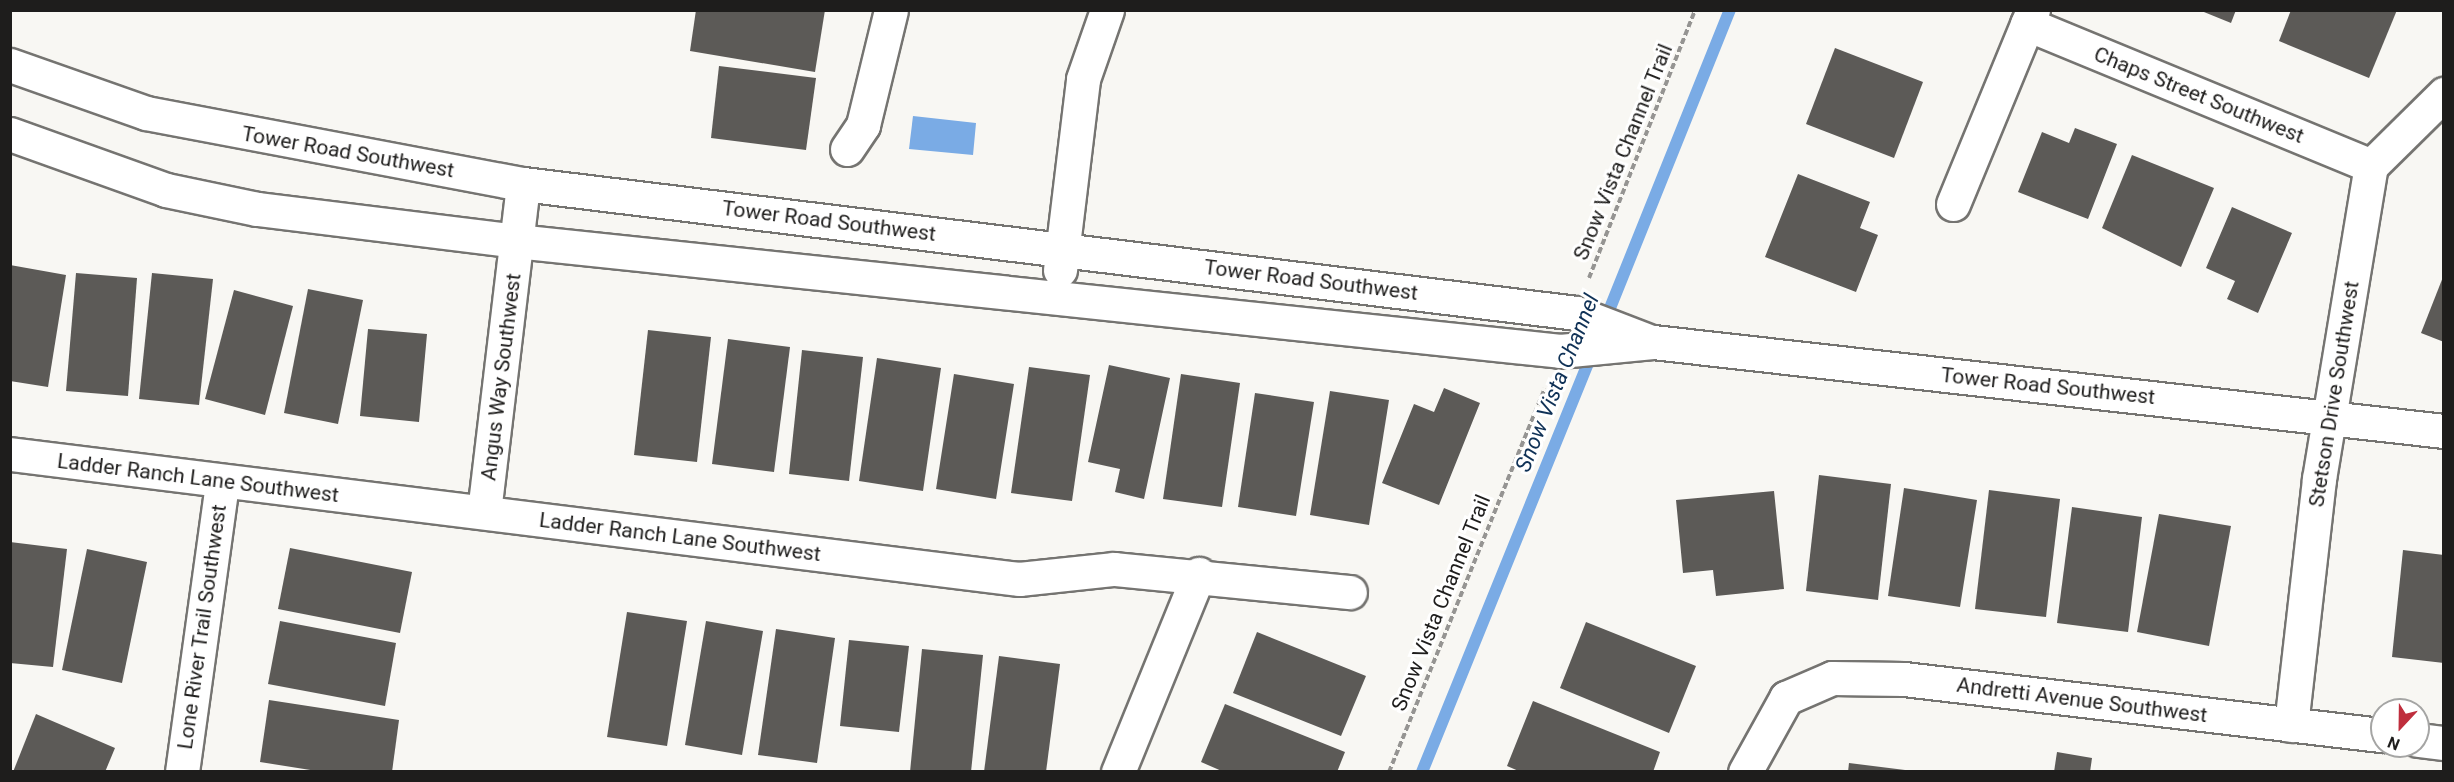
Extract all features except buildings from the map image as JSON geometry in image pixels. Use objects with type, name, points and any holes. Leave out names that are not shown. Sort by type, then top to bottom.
[{"type":"street","points":[[847,149],[863,125],[891,10]]},
{"type":"street","points":[[1057,295],[1083,80],[1107,10]]},
{"type":"street","points":[[1953,204],[2030,17]]},
{"type":"street","name":"Chaps Street Southwest","points":[[2030,17],[2371,166]]},
{"type":"street","name":"Tower Road Southwest","points":[[10,65],[146,113],[523,184],[1062,248],[1576,313],[1653,342]]},
{"type":"street","points":[[2371,166],[2444,94]]},
{"type":"street","name":"Tower Road Southwest","points":[[10,134],[200,197],[516,241],[1057,295],[1569,350],[1653,342],[2444,431]]},
{"type":"street","name":"Stetson Drive Southwest","points":[[2291,725],[2329,417],[2371,166]]},
{"type":"street","name":"Angus Way Southwest","points":[[484,512],[523,184]]},
{"type":"street","name":"Ladder Ranch Lane Southwest","points":[[10,454],[1019,579],[1114,569],[1199,574],[1350,592]]},
{"type":"street","name":"Lone River Trail Southwest","points":[[182,771],[222,482]]},
{"type":"street","points":[[1118,771],[1199,574]]},
{"type":"street","name":"Andretti Avenue Southwest","points":[[1745,771],[1786,698],[1832,678],[1904,679],[2370,734]]},
{"type":"path","name":"Snow Vista Channel Trail","points":[[1576,313],[1695,10]]},
{"type":"path","name":"Snow Vista Channel Trail","points":[[1389,771],[1569,350]]},
{"type":"water","points":[[913,116],[976,123],[973,155],[909,149]]},
{"type":"waterway","name":"Snow Vista Channel","points":[[1604,323],[1730,10]]},
{"type":"waterway","name":"Snow Vista Channel","points":[[1422,772],[1593,350]]}]
